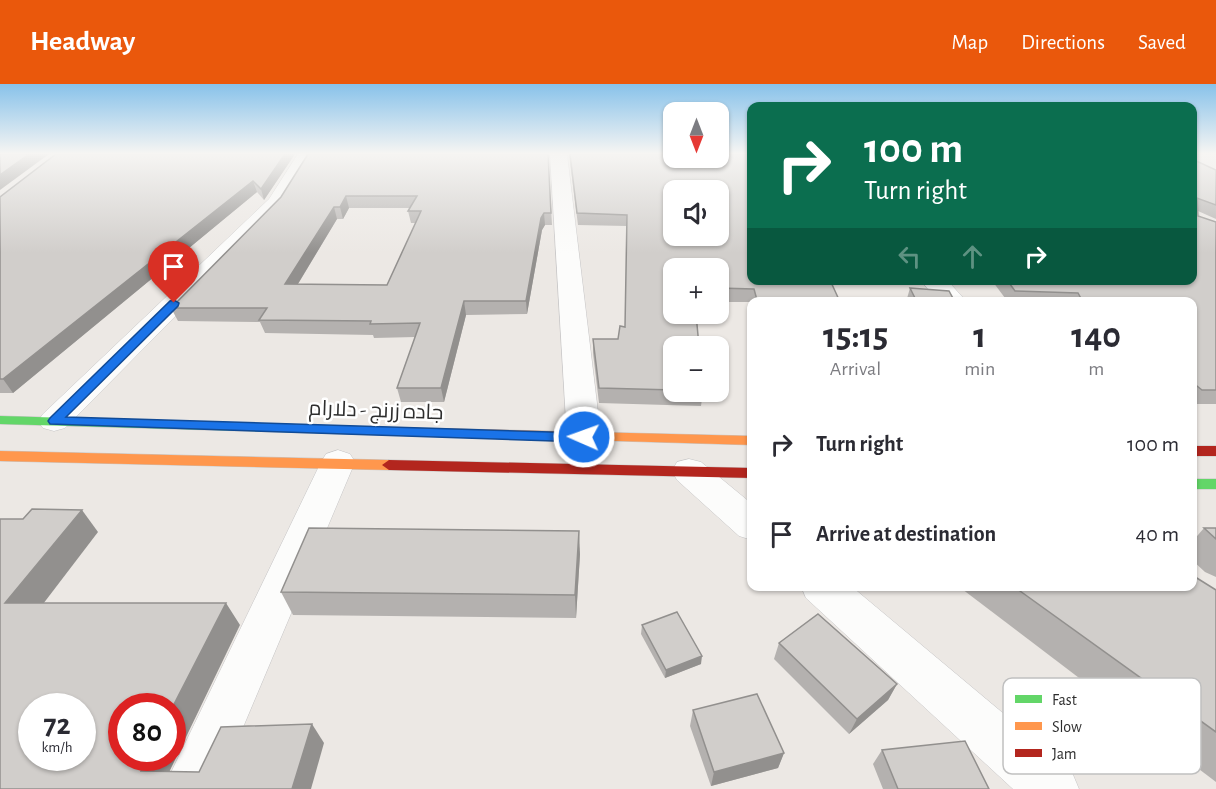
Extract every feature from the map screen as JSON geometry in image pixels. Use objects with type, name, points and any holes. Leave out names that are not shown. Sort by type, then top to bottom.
[{"type":"highway","name":"جاده زرنج - دلارام","points":[[0,420],[747,441]]},
{"type":"highway","points":[[1197,451],[1216,451]]},
{"type":"highway","points":[[0,456],[747,473]]},
{"type":"highway","points":[[1197,484],[1216,484]]},
{"type":"street","points":[[54,421],[276,203],[286,187]]},
{"type":"street","points":[[561,187],[584,437]]},
{"type":"street","points":[[937,285],[950,297]]},
{"type":"street","points":[[190,789],[338,462]]},
{"type":"street","points":[[689,471],[747,522]]},
{"type":"street","points":[[827,591],[1003,746]]},
{"type":"street","points":[[1035,774],[1052,789]]},
{"type":"building","points":[[13,187],[246,187],[3,379],[0,379],[0,197]]},
{"type":"building","points":[[287,187],[550,187],[551,213],[544,213],[541,218],[526,301],[464,301],[441,388],[397,388],[420,323],[370,324],[371,321],[259,320],[267,308],[171,308],[281,197]],"holes":[[[346,196],[417,196],[408,211],[421,211],[387,285],[285,284],[334,207],[340,207]]]},
{"type":"building","points":[[574,187],[663,187],[663,246],[729,246],[729,187],[747,187],[747,285],[832,285],[838,297],[756,297],[754,289],[729,288],[729,258],[663,258],[663,324],[697,324],[698,336],[663,336],[663,390],[599,388],[593,339],[618,339],[620,326],[625,327],[627,215],[577,213]]},
{"type":"building","points":[[1197,187],[1216,187],[1216,205],[1197,198]]},
{"type":"building","points":[[1197,198],[1198,216],[1216,222],[1216,390],[1202,390],[1197,386],[1197,297],[1080,297],[1078,293],[1015,291],[1011,285],[1197,285]]},
{"type":"building","points":[[910,288],[949,291],[952,297],[914,297]]},
{"type":"building","points":[[32,509],[82,510],[5,603],[226,603],[180,693],[108,693],[108,771],[199,772],[221,727],[312,724],[292,789],[0,789],[0,519],[23,519]]},
{"type":"building","points":[[309,528],[579,531],[575,595],[281,592]]},
{"type":"building","points":[[1204,528],[1216,528],[1216,539]]},
{"type":"building","points":[[1197,578],[1216,590],[1216,732],[1201,721],[1201,678],[1141,678],[1020,591],[1197,591]]},
{"type":"building","points":[[677,612],[702,656],[666,670],[642,625]]},
{"type":"building","points":[[818,614],[897,684],[857,719],[779,643]]},
{"type":"building","points":[[757,694],[784,753],[714,772],[693,710]]},
{"type":"building","points":[[965,741],[989,789],[898,789],[882,750]]},
{"type":"traffic: fast","points":[[0,420],[382,431]]},
{"type":"traffic: fast","points":[[1197,484],[1216,484]]},
{"type":"traffic: slow","points":[[382,431],[747,441]]},
{"type":"traffic: slow","points":[[0,456],[389,465]]},
{"type":"traffic: jam","points":[[1197,451],[1216,451]]},
{"type":"traffic: jam","points":[[389,465],[747,473]]},
{"type":"route","points":[[174,303],[54,421],[584,437]]}]
